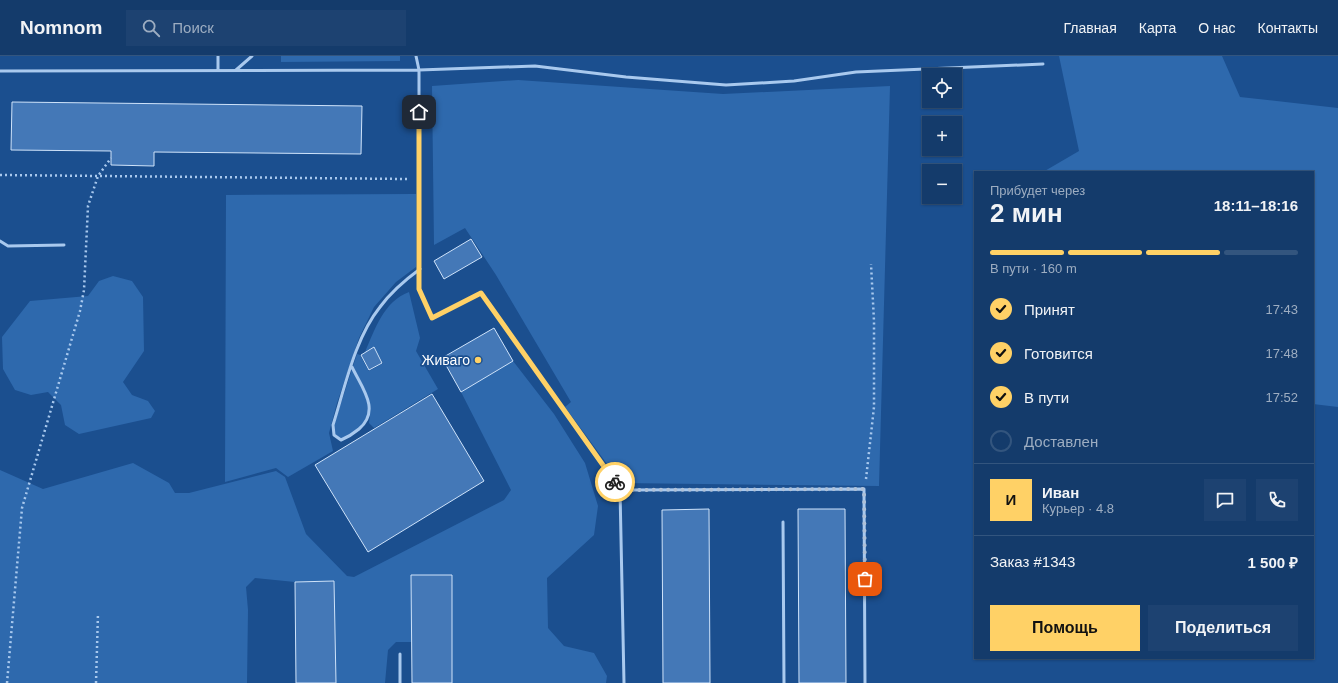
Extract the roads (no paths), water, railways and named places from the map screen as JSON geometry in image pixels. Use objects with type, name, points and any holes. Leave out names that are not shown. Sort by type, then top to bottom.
[{"type":"lane","points":[[218,56],[218,70]]},
{"type":"lane","points":[[236,70],[252,56]]},
{"type":"lane","points":[[416,56],[419,70],[419,289],[432,318],[481,293],[620,490],[624,683]]},
{"type":"lane","points":[[0,71],[419,70],[535,66],[626,77],[726,85],[794,81],[863,72],[1043,64]]},
{"type":"lane","points":[[0,241],[8,246],[64,245]]},
{"type":"lane","points":[[352,367],[368,398],[370,410],[367,422],[350,437],[341,440],[334,435],[333,425],[361,338],[379,307],[399,285],[420,269]]},
{"type":"lane","points":[[620,490],[864,489],[865,683]]},
{"type":"lane","points":[[783,522],[784,683]]},
{"type":"lane","points":[[400,654],[400,683]]},
{"type":"place","name":"Живаго","points":[[478,360]]}]
